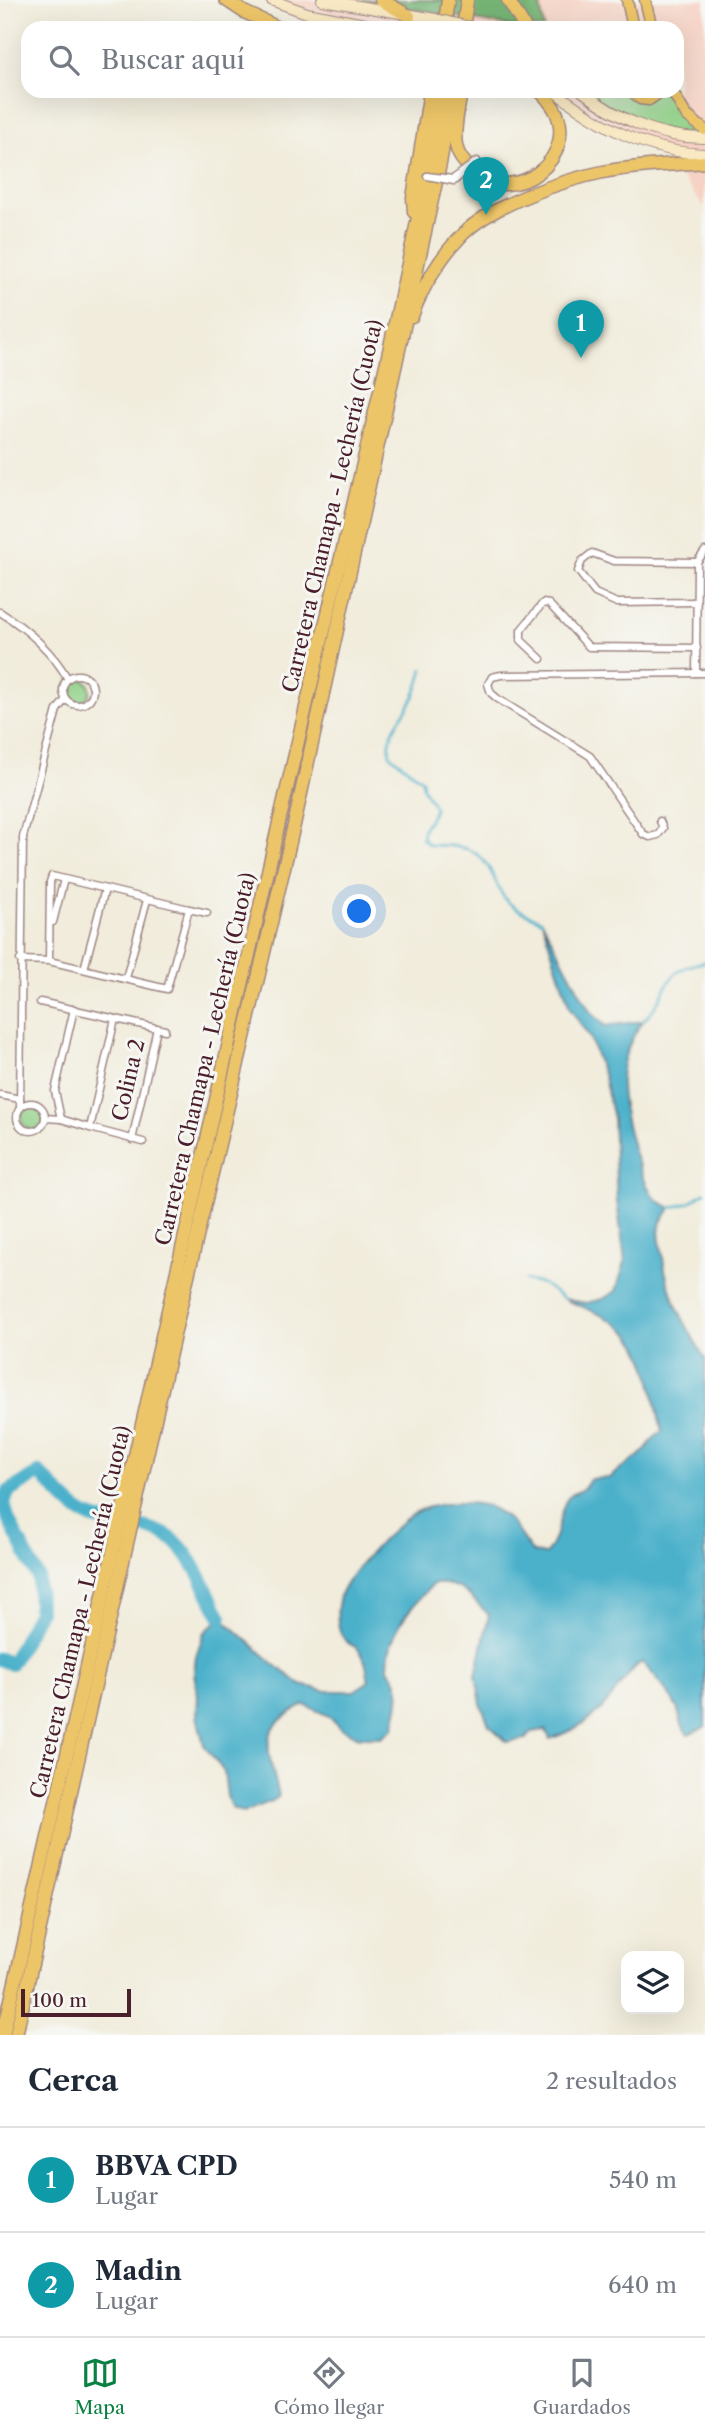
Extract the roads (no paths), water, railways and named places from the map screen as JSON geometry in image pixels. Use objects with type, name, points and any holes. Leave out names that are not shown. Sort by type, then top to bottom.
[{"type":"highway","points":[[226,0],[264,21]]},
{"type":"highway","points":[[381,0],[408,16]]},
{"type":"highway","points":[[441,21],[448,0]]},
{"type":"highway","points":[[452,21],[455,0]]},
{"type":"highway","points":[[465,21],[470,0]]},
{"type":"highway","points":[[470,0],[472,21]]},
{"type":"highway","points":[[508,0],[521,21]]},
{"type":"highway","points":[[415,227],[414,198],[426,98]]},
{"type":"highway","name":"Carretera Chamapa - Lechería (Cuota)","points":[[16,2035],[96,1655],[430,162],[440,98]]},
{"type":"highway","name":"Carretera Chamapa - Lechería (Cuota)","points":[[154,1397],[294,825],[440,164],[451,98]]},
{"type":"highway","points":[[460,98],[456,144],[461,159],[483,179],[502,186],[531,179],[549,164],[559,142],[558,119],[554,107],[546,98]]},
{"type":"highway","points":[[395,366],[415,308],[436,267],[463,234],[487,216],[564,182],[594,174],[705,162]]},
{"type":"highway","name":"Carretera Chamapa - Lechería (Cuota)","points":[[2,2035],[96,1655]]},
{"type":"main road","points":[[271,0],[307,13],[349,21]]},
{"type":"main road","points":[[323,0],[428,21]]},
{"type":"main road","points":[[626,0],[631,21]]},
{"type":"main road","points":[[645,0],[650,21]]},
{"type":"main road","points":[[564,98],[591,118],[631,139],[669,151],[705,154]]},
{"type":"main road","points":[[593,98],[646,127],[682,136],[705,138]]},
{"type":"main road","points":[[676,98],[686,116],[705,130]]},
{"type":"street","points":[[478,162],[454,181],[426,176],[453,179],[478,162]]},
{"type":"street","points":[[696,673],[701,578],[698,562],[705,551]]},
{"type":"street","points":[[698,562],[614,561],[592,553],[582,561],[578,571],[595,593],[617,603],[698,602]]},
{"type":"street","points":[[541,659],[521,640],[521,630],[543,603],[549,604],[589,647],[696,648]]},
{"type":"street","points":[[0,612],[46,649],[68,679]]},
{"type":"street","points":[[660,821],[663,828],[658,835],[650,837],[643,834],[590,756],[498,699],[491,693],[488,684],[492,677],[501,675],[705,673]]},
{"type":"street","points":[[76,675],[86,676],[92,683],[94,692],[90,701],[83,706],[73,705],[65,700],[63,685],[68,679],[76,675]]},
{"type":"street","points":[[57,1105],[45,1115],[40,1128],[26,1129],[20,1125],[17,1118],[20,1108],[23,837],[57,710],[65,700]]},
{"type":"street","points":[[49,961],[49,875],[207,913]]},
{"type":"street","points":[[50,931],[64,879]]},
{"type":"street","points":[[84,969],[105,889]]},
{"type":"street","points":[[126,978],[147,900]]},
{"type":"street","points":[[167,989],[189,909]]},
{"type":"street","points":[[20,960],[49,961],[176,991]]},
{"type":"street","name":"Colina 2","points":[[40,1002],[161,1029],[132,1140]]},
{"type":"street","points":[[61,1119],[55,1091],[74,1009]]},
{"type":"street","name":"Colina 2","points":[[90,1128],[115,1019]]},
{"type":"street","points":[[0,1094],[20,1099]]},
{"type":"street","points":[[20,1108],[33,1103],[40,1105],[45,1115]]},
{"type":"street","name":"Colina 2","points":[[45,1115],[143,1142]]},
{"type":"water","points":[[542,921],[589,1010],[605,1026],[643,1021],[634,1034],[623,1065],[621,1081],[624,1108],[637,1161],[650,1191],[657,1200],[671,1208],[659,1230],[665,1272],[679,1310],[705,1359],[705,1727],[688,1734],[670,1697],[641,1662],[602,1708],[585,1723],[550,1739],[546,1730],[531,1732],[526,1739],[507,1742],[489,1725],[481,1704],[476,1675],[489,1615],[458,1587],[433,1584],[401,1622],[391,1644],[388,1669],[397,1683],[400,1697],[393,1728],[381,1737],[359,1737],[342,1729],[329,1716],[305,1705],[289,1714],[271,1732],[269,1742],[279,1796],[244,1813],[231,1808],[224,1772],[204,1745],[197,1716],[198,1696],[194,1673],[196,1656],[204,1633],[221,1617],[301,1685],[327,1691],[354,1691],[369,1681],[361,1653],[346,1641],[339,1627],[339,1600],[361,1564],[399,1524],[420,1510],[445,1504],[481,1505],[503,1515],[533,1553],[545,1555],[554,1540],[565,1502],[569,1497],[582,1489],[590,1479],[610,1478],[645,1450],[662,1431],[650,1376],[633,1338],[610,1320],[564,1299],[586,1303],[603,1299],[616,1291],[625,1262],[617,1201],[613,1119],[604,1077],[590,1038],[570,1008]]},
{"type":"waterway","points":[[423,669],[414,697],[393,731],[389,746],[390,755],[422,780],[423,788],[435,808],[424,828],[422,838],[429,845],[453,846],[478,855],[490,870],[507,901],[542,921]]},
{"type":"waterway","points":[[643,1021],[673,977],[690,965],[705,962]]},
{"type":"waterway","points":[[671,1208],[689,1203],[705,1192]]},
{"type":"waterway","points":[[525,1280],[543,1284],[564,1299]]},
{"type":"waterway","points":[[0,1659],[11,1664],[39,1612],[38,1577],[9,1521],[4,1504],[8,1492],[39,1473],[85,1515],[103,1521],[143,1527],[172,1539],[187,1554],[221,1617]]},
{"type":"place","name":"Madin","points":[[486,215]]},
{"type":"place","name":"BBVA CPD","points":[[581,358]]}]
